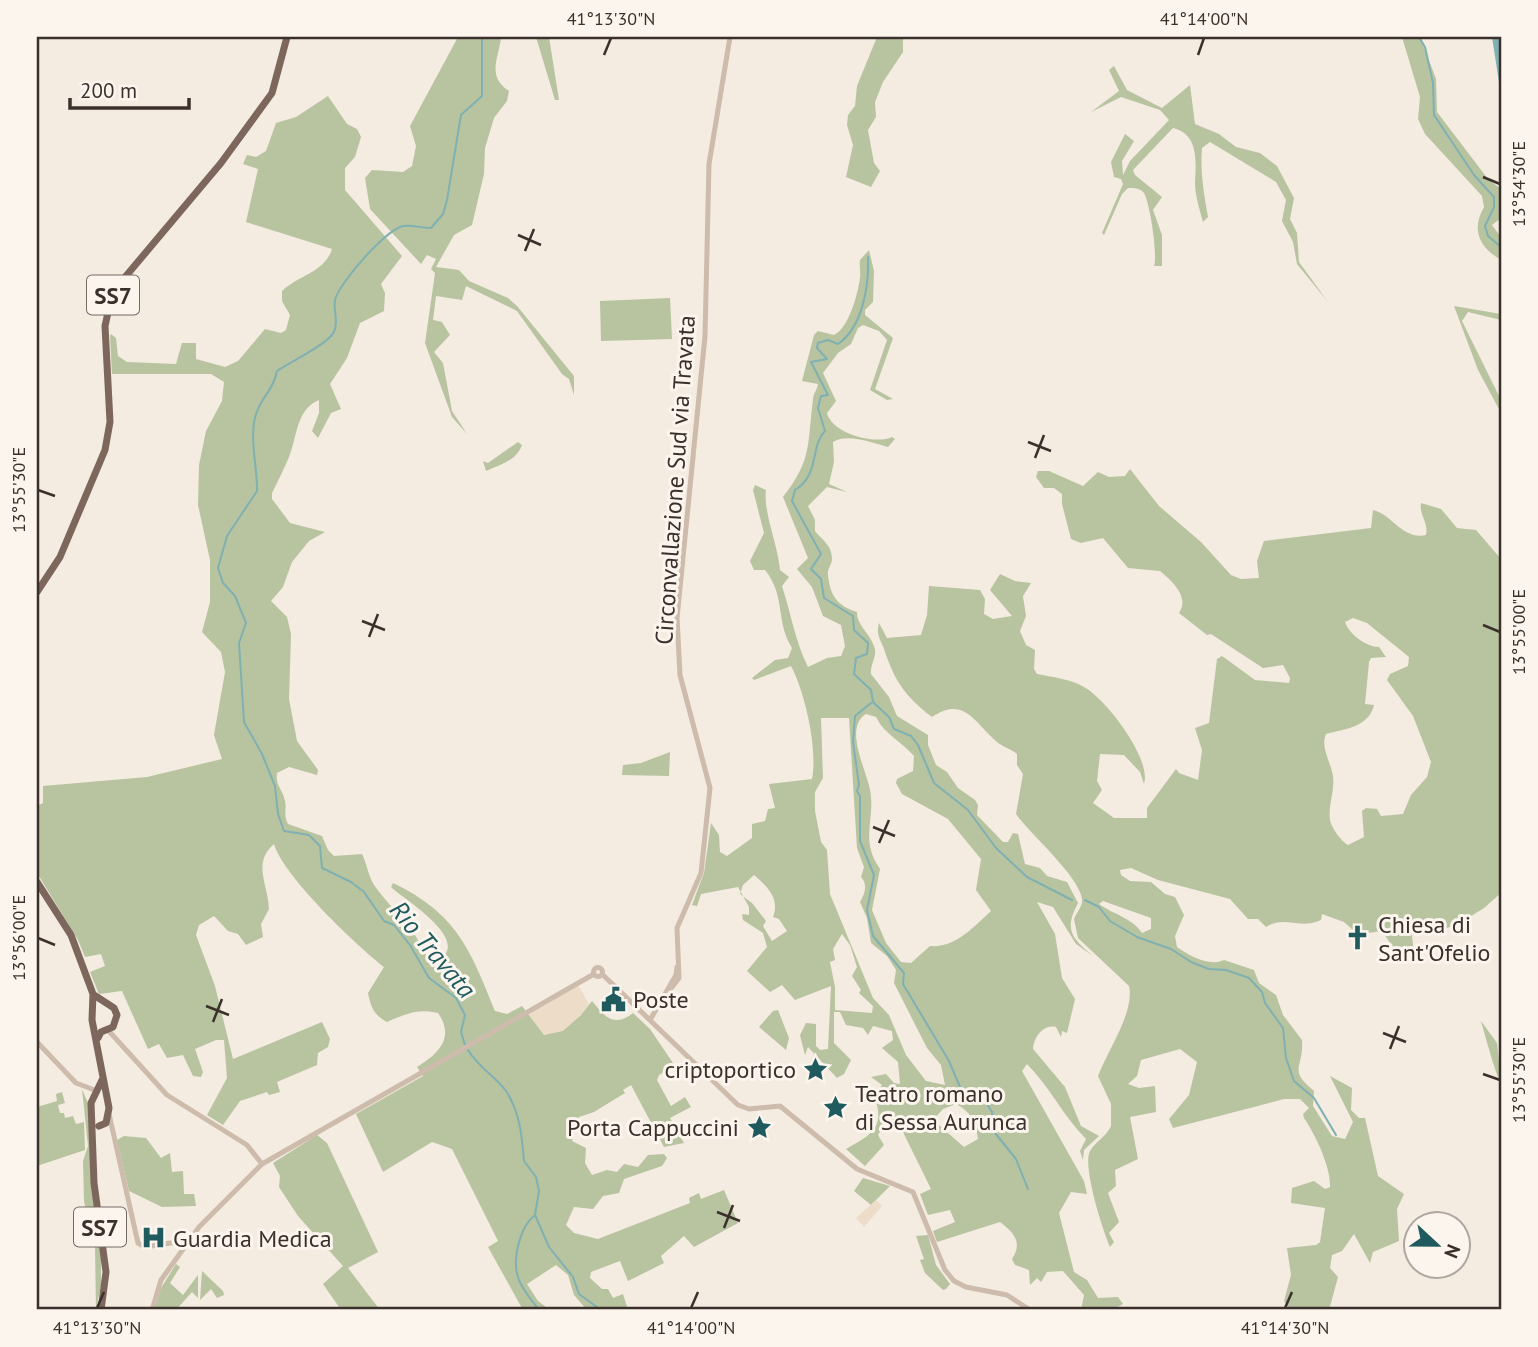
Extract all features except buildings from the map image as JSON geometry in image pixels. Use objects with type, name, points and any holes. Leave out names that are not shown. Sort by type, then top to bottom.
[{"type":"main road","name":"SS7","points":[[37,592],[60,557],[105,450],[110,422],[105,326],[111,299],[126,276],[222,163],[272,93],[288,37]]},
{"type":"main road","name":"SS7","points":[[37,882],[71,935],[93,994],[95,1026],[109,1113],[94,1143]]},
{"type":"main road","points":[[93,994],[114,1008],[117,1015],[98,1038]]},
{"type":"main road","points":[[93,1011],[106,1004]]},
{"type":"main road","points":[[95,1026],[108,1029]]},
{"type":"main road","name":"SS7","points":[[101,1310],[106,1272],[94,1183],[91,1103],[103,1073]]},
{"type":"main road","points":[[97,1091],[107,1097]]},
{"type":"main road","points":[[93,1120],[102,1126]]},
{"type":"street","name":"Circonvallazione Sud via Travata","points":[[650,1020],[656,1008],[678,981],[677,928],[701,873],[709,821],[709,776],[680,675],[677,618],[702,381],[709,164],[730,37]]},
{"type":"street","points":[[152,1310],[161,1280],[185,1245],[211,1212],[262,1164],[594,974],[595,968],[599,967],[602,974],[741,1107],[780,1106],[857,1170],[911,1191],[921,1206],[951,1278],[966,1287],[1007,1295],[1030,1310]]},
{"type":"street","points":[[108,1029],[167,1095],[247,1145],[262,1164]]},
{"type":"street","points":[[37,1042],[66,1074],[86,1088],[97,1091]]},
{"type":"street","points":[[86,1088],[91,1103]]},
{"type":"street","points":[[109,1113],[138,1243],[145,1247],[177,1242],[185,1245]]},
{"type":"street","points":[[102,1126],[113,1129]]},
{"type":"street","points":[[250,1175],[256,1161],[254,1153]]},
{"type":"green space","points":[[458,37],[501,37],[496,73],[502,85],[509,91],[507,101],[494,118],[485,148],[484,174],[472,225],[454,235],[436,267],[459,270],[469,281],[508,298],[574,376],[574,395],[569,379],[562,374],[517,311],[466,286],[462,300],[436,296],[433,320],[442,322],[450,335],[434,352],[443,363],[452,411],[467,434],[452,417],[425,343],[435,273],[431,269],[436,259],[427,255],[421,264],[370,209],[365,178],[372,170],[403,172],[412,166],[416,146],[410,126]]},
{"type":"green space","points":[[536,37],[549,37],[559,100],[555,100]]},
{"type":"green space","points":[[877,37],[903,37],[903,52],[883,82],[875,102],[876,117],[868,130],[874,163],[880,171],[871,187],[846,177],[853,145],[847,125],[848,115],[855,106],[857,86]]},
{"type":"green space","points":[[1402,37],[1420,37],[1436,79],[1437,112],[1488,179],[1501,189],[1501,218],[1492,225],[1501,237],[1501,260],[1487,249],[1479,237],[1478,223],[1484,207],[1482,196],[1425,134],[1418,119],[1420,97]]},
{"type":"green space","points":[[1114,66],[1127,90],[1162,108],[1190,85],[1195,124],[1219,134],[1236,147],[1260,153],[1277,166],[1294,198],[1290,219],[1297,233],[1299,262],[1328,302],[1297,264],[1293,242],[1282,221],[1286,200],[1276,182],[1210,142],[1202,148],[1202,174],[1208,217],[1203,222],[1196,193],[1192,143],[1188,136],[1173,128],[1133,170],[1135,175],[1162,197],[1153,210],[1162,235],[1162,266],[1154,266],[1151,218],[1141,190],[1128,188],[1122,194],[1104,235],[1102,233],[1123,184],[1121,179],[1114,177],[1111,162],[1125,134],[1134,141],[1122,161],[1123,175],[1130,161],[1169,120],[1160,110],[1121,97],[1091,112],[1119,91],[1109,70]]},
{"type":"green space","points":[[328,96],[347,124],[357,129],[361,137],[355,157],[345,168],[345,190],[402,256],[381,284],[385,293],[384,311],[360,323],[347,358],[330,384],[341,409],[331,413],[318,438],[312,431],[319,413],[319,400],[306,410],[272,493],[272,499],[290,523],[325,532],[309,541],[292,562],[283,587],[271,601],[287,617],[291,634],[289,699],[297,741],[318,770],[317,775],[289,767],[277,773],[277,781],[285,801],[286,818],[288,824],[322,836],[334,856],[362,854],[374,885],[409,928],[427,957],[436,961],[446,953],[448,943],[443,932],[391,887],[393,883],[432,907],[459,935],[469,951],[495,1011],[507,1014],[522,1006],[545,1035],[580,1016],[592,1001],[610,1019],[620,1020],[633,1013],[650,1029],[675,1066],[659,1075],[657,1080],[671,1106],[685,1097],[691,1107],[670,1118],[684,1143],[664,1147],[631,1085],[623,1090],[625,1093],[594,1112],[579,1117],[572,1141],[586,1148],[585,1163],[592,1175],[607,1170],[617,1172],[624,1164],[638,1167],[648,1155],[664,1154],[667,1158],[662,1166],[624,1179],[619,1193],[603,1196],[593,1209],[574,1207],[566,1225],[574,1233],[598,1239],[690,1203],[689,1198],[699,1193],[701,1199],[724,1190],[738,1223],[694,1247],[684,1236],[661,1256],[664,1263],[628,1281],[620,1261],[591,1272],[590,1278],[602,1289],[608,1289],[613,1298],[623,1294],[628,1310],[587,1310],[574,1295],[568,1275],[556,1265],[527,1284],[538,1301],[550,1310],[523,1310],[488,1247],[498,1241],[452,1149],[432,1142],[383,1172],[356,1114],[423,1076],[417,1067],[438,1051],[445,1037],[443,1022],[438,1013],[424,1011],[387,1022],[376,1014],[368,993],[384,967],[306,891],[280,858],[274,844],[267,851],[262,866],[269,909],[261,924],[263,937],[246,945],[238,934],[228,931],[214,916],[199,925],[196,935],[215,986],[233,1059],[322,1022],[330,1039],[328,1047],[318,1053],[317,1065],[277,1082],[280,1092],[269,1095],[267,1092],[240,1101],[223,1125],[207,1115],[227,1078],[224,1040],[216,1040],[195,1049],[203,1072],[201,1077],[193,1076],[183,1055],[167,1058],[159,1044],[148,1049],[122,991],[99,994],[90,972],[105,966],[101,954],[85,957],[78,940],[37,873],[37,806],[43,803],[43,786],[147,777],[222,759],[214,735],[225,672],[221,652],[202,632],[210,602],[210,560],[198,505],[199,465],[206,431],[222,401],[224,382],[211,374],[112,374],[110,336],[111,334],[116,338],[118,356],[127,362],[176,364],[182,343],[196,343],[196,359],[225,367],[238,361],[265,329],[281,333],[286,330],[290,315],[282,301],[282,291],[324,263],[332,249],[246,222],[258,169],[243,164],[247,155],[256,157],[266,151],[276,123],[296,117]]},
{"type":"green space","points":[[869,250],[874,271],[873,302],[865,310],[865,315],[893,338],[875,389],[893,399],[887,400],[870,390],[887,340],[879,331],[863,325],[858,328],[851,344],[838,353],[823,373],[836,401],[827,413],[837,427],[855,436],[876,440],[892,437],[895,439],[888,447],[846,438],[833,442],[834,462],[829,484],[847,492],[827,487],[808,506],[815,520],[815,531],[832,554],[828,573],[833,594],[844,606],[857,612],[875,650],[871,674],[889,697],[897,716],[928,735],[928,745],[936,765],[947,772],[958,788],[975,800],[978,805],[977,815],[1003,842],[1008,842],[1013,833],[1018,834],[1025,864],[1040,868],[1047,876],[1067,882],[1078,903],[1071,920],[1072,932],[1079,944],[1093,956],[1076,944],[1053,907],[1037,902],[1055,934],[1062,978],[1075,999],[1067,1033],[1062,1031],[1061,1037],[1056,1027],[1047,1027],[1037,1036],[1033,1049],[1065,1087],[1081,1126],[1099,1136],[1084,1150],[1083,1160],[1080,1151],[1086,1139],[1027,1064],[1022,1071],[1084,1181],[1087,1194],[1071,1192],[1059,1213],[1074,1272],[1087,1280],[1098,1298],[1118,1297],[1123,1304],[1112,1310],[1081,1310],[1084,1295],[1063,1271],[1047,1272],[1041,1282],[1037,1278],[1030,1285],[1029,1270],[1015,1265],[1012,1259],[1017,1248],[1015,1238],[1000,1222],[937,1242],[933,1231],[955,1222],[950,1210],[928,1215],[920,1194],[931,1189],[900,1126],[885,1123],[878,1135],[884,1145],[865,1166],[846,1149],[874,1130],[877,1123],[874,1096],[882,1085],[871,1077],[886,1074],[894,1083],[900,1084],[898,1062],[882,1048],[893,1040],[892,1031],[873,1026],[868,1035],[863,1028],[846,1025],[840,1012],[834,1012],[834,1043],[851,1060],[844,1074],[837,1078],[808,1047],[805,1055],[800,1035],[806,1023],[816,1024],[816,1046],[820,1050],[828,1049],[831,986],[795,1000],[782,985],[770,992],[747,971],[767,947],[763,933],[743,920],[742,914],[749,915],[749,907],[743,896],[766,921],[763,926],[772,941],[787,931],[779,919],[773,917],[774,899],[768,889],[754,875],[743,885],[741,892],[738,887],[701,894],[697,906],[692,905],[704,873],[711,823],[719,835],[720,852],[727,856],[752,838],[752,824],[765,821],[768,809],[775,808],[769,784],[812,779],[812,737],[801,691],[791,666],[754,680],[752,678],[775,660],[788,658],[792,648],[784,628],[776,589],[765,570],[754,570],[750,561],[764,533],[753,490],[755,485],[766,490],[767,508],[780,570],[789,577],[782,586],[796,637],[808,667],[827,658],[841,656],[845,646],[841,625],[823,616],[812,587],[797,569],[808,558],[783,497],[800,472],[807,450],[813,398],[818,384],[802,381],[814,335],[818,331],[834,335],[844,325],[857,292],[860,260]],"holes":[[[866,714],[876,717],[883,728],[914,756],[913,771],[897,779],[896,783],[902,794],[948,819],[981,859],[976,890],[991,911],[964,935],[948,944],[930,946],[911,963],[901,962],[886,943],[872,910],[880,869],[870,848],[871,801],[856,739],[859,721]],[[821,718],[849,718],[857,848],[864,867],[861,877],[865,889],[860,902],[867,918],[871,943],[887,956],[896,970],[894,983],[927,1048],[941,1065],[945,1085],[926,1081],[906,1055],[889,1015],[873,998],[830,894],[827,850],[821,842],[815,811],[815,792],[823,778]],[[842,934],[850,945],[857,967],[852,976],[861,990],[859,993],[873,1006],[872,1013],[835,1010],[835,987],[830,962],[835,960],[833,949]],[[956,1104],[972,1118],[978,1139],[964,1147],[933,1120],[943,1109]]]},
{"type":"green space","points":[[670,298],[672,339],[601,341],[600,301]]},
{"type":"green space","points":[[1454,306],[1501,314],[1501,320],[1468,312],[1462,321],[1501,400],[1501,413],[1478,370]]},
{"type":"green space","points":[[518,442],[522,445],[516,455],[486,471],[483,461],[488,463]]},
{"type":"green space","points":[[1130,469],[1159,506],[1201,542],[1231,575],[1241,579],[1259,578],[1257,561],[1264,541],[1371,528],[1373,510],[1380,512],[1410,534],[1426,535],[1421,503],[1441,509],[1457,528],[1476,530],[1501,559],[1501,893],[1484,908],[1457,925],[1447,928],[1411,928],[1415,961],[1401,959],[1382,931],[1368,933],[1356,926],[1353,930],[1344,922],[1322,914],[1321,920],[1313,923],[1279,922],[1266,927],[1258,919],[1248,919],[1230,899],[1158,880],[1131,868],[1120,870],[1121,875],[1130,881],[1151,882],[1165,894],[1175,897],[1184,915],[1175,936],[1177,947],[1200,960],[1224,960],[1254,970],[1259,983],[1276,995],[1283,1015],[1302,1040],[1299,1073],[1314,1091],[1313,1106],[1332,1136],[1345,1139],[1353,1122],[1330,1076],[1352,1088],[1351,1110],[1359,1118],[1365,1118],[1378,1176],[1404,1194],[1397,1209],[1399,1241],[1373,1252],[1370,1263],[1354,1234],[1342,1251],[1332,1255],[1330,1268],[1338,1277],[1329,1310],[1290,1310],[1284,1301],[1291,1275],[1287,1248],[1316,1245],[1320,1242],[1325,1208],[1291,1203],[1292,1188],[1314,1181],[1325,1189],[1330,1187],[1322,1151],[1304,1118],[1303,1114],[1309,1108],[1300,1099],[1284,1099],[1173,1128],[1169,1119],[1189,1095],[1197,1062],[1180,1049],[1141,1060],[1137,1076],[1128,1084],[1139,1088],[1155,1086],[1156,1112],[1130,1117],[1138,1159],[1115,1170],[1116,1186],[1108,1193],[1119,1222],[1109,1233],[1114,1242],[1110,1247],[1094,1199],[1088,1159],[1092,1148],[1111,1126],[1111,1104],[1098,1076],[1124,1019],[1130,996],[1129,986],[1078,938],[1074,919],[1082,902],[1079,890],[1064,868],[1016,814],[1023,774],[1017,765],[1017,754],[997,742],[961,710],[943,711],[932,717],[908,695],[897,679],[878,634],[879,623],[887,638],[921,635],[927,615],[929,586],[980,590],[985,599],[984,614],[993,619],[1012,616],[990,590],[1000,574],[1015,581],[1031,583],[1023,596],[1026,616],[1020,631],[1026,645],[1035,650],[1034,669],[1037,674],[1073,682],[1084,687],[1104,704],[1134,745],[1145,773],[1144,784],[1140,772],[1124,755],[1100,754],[1097,781],[1102,790],[1093,803],[1114,818],[1147,818],[1147,808],[1176,769],[1179,773],[1198,780],[1202,750],[1195,728],[1209,723],[1217,659],[1222,656],[1255,680],[1289,683],[1290,678],[1283,665],[1263,668],[1211,634],[1207,635],[1179,613],[1182,607],[1181,595],[1160,571],[1128,568],[1103,538],[1081,543],[1071,539],[1062,494],[1054,488],[1044,488],[1036,477],[1038,471],[1049,471],[1083,486],[1098,472],[1109,477],[1125,476]],"holes":[[[1353,618],[1367,623],[1409,657],[1408,666],[1390,674],[1387,680],[1413,716],[1431,762],[1427,777],[1411,795],[1403,814],[1381,816],[1377,809],[1366,808],[1362,811],[1364,837],[1348,845],[1337,834],[1330,820],[1333,781],[1324,739],[1326,734],[1355,726],[1367,718],[1374,705],[1365,704],[1369,662],[1371,658],[1386,657],[1379,647],[1364,642],[1350,631],[1345,622]],[[1103,901],[1151,918],[1151,929],[1142,933],[1128,920],[1099,904]]]},
{"type":"green space","points":[[670,752],[669,776],[622,775],[623,765],[641,763]]},
{"type":"green space","points":[[778,1010],[789,1038],[786,1050],[759,1027],[773,1011]]},
{"type":"green space","points":[[1481,1021],[1497,1043],[1501,1083],[1494,1065]]},
{"type":"green space","points":[[82,1089],[90,1108],[92,1191],[101,1249],[101,1285],[96,1310],[95,1248],[84,1201],[83,1161],[88,1146]]},
{"type":"green space","points":[[62,1092],[65,1103],[58,1105],[60,1113],[64,1113],[65,1118],[73,1116],[76,1124],[84,1122],[85,1150],[37,1166],[37,1107],[57,1101],[56,1094]]},
{"type":"green space","points":[[317,1135],[327,1143],[378,1252],[348,1268],[380,1310],[341,1310],[323,1284],[343,1266],[298,1216],[279,1187],[280,1176],[273,1163]]},
{"type":"green space","points":[[124,1136],[146,1138],[161,1158],[170,1153],[172,1172],[183,1171],[184,1194],[194,1194],[196,1206],[162,1207],[129,1191],[117,1140]]},
{"type":"green space","points":[[863,1178],[890,1186],[871,1205],[854,1191]]},
{"type":"green space","points":[[928,1235],[936,1265],[950,1284],[943,1290],[925,1273],[920,1260],[924,1259],[916,1236]]},
{"type":"green space","points":[[176,1264],[180,1267],[170,1283],[183,1295],[198,1275],[198,1298],[192,1292],[176,1310],[155,1307],[161,1288]]},
{"type":"green space","points":[[202,1271],[224,1295],[217,1298],[211,1289],[200,1300]]},
{"type":"shaded area","points":[[578,985],[589,1004],[563,1031],[544,1035],[528,1014]]},
{"type":"shaded area","points":[[876,1200],[882,1206],[864,1227],[856,1218]]},
{"type":"water","points":[[1492,37],[1501,37],[1501,95]]},
{"type":"waterway","name":"Rio Travata","points":[[465,1045],[461,1032],[465,1015],[456,998],[429,978],[410,945],[394,925],[384,921],[364,892],[351,882],[322,868],[320,846],[309,835],[284,831],[278,814],[275,786],[262,754],[244,722],[239,643],[246,623],[235,596],[223,583],[218,568],[227,536],[257,491],[253,428],[260,404],[274,382],[277,371],[317,347],[334,332],[335,300],[338,292],[376,246],[396,229],[404,226],[431,228],[443,214],[461,115],[482,96],[482,37]]},
{"type":"waterway","points":[[1419,37],[1425,47],[1433,83],[1434,115],[1474,175],[1494,197],[1494,207],[1485,226],[1488,236],[1501,247]]},
{"type":"waterway","points":[[868,257],[866,292],[859,316],[847,337],[838,344],[828,340],[818,343],[817,348],[827,359],[811,362],[828,395],[821,396],[818,408],[825,431],[820,437],[812,469],[803,484],[795,490],[792,501],[821,554],[811,569],[821,579],[824,598],[853,616],[854,630],[868,643],[867,654],[856,658],[854,674],[871,690],[873,702],[889,717],[894,729],[911,736],[918,745],[934,783],[968,810],[996,848],[1027,877],[1072,900]]},
{"type":"waterway","points":[[871,703],[855,716],[853,742],[859,785],[857,791],[860,796],[860,841],[874,875],[867,910],[873,936],[904,973],[903,984],[949,1061],[960,1087],[987,1104],[992,1112],[995,1133],[1016,1159],[1028,1189]]},
{"type":"waterway","points":[[1085,900],[1099,907],[1110,921],[1137,937],[1171,949],[1191,962],[1209,969],[1226,970],[1249,978],[1262,992],[1265,1003],[1283,1028],[1286,1058],[1294,1081],[1314,1098],[1336,1135]]},
{"type":"waterway","name":"Rio Travata","points":[[468,1050],[506,1091],[514,1107],[524,1161],[536,1177],[539,1191],[535,1215],[549,1247],[573,1277],[579,1294],[601,1310]]},
{"type":"waterway","points":[[535,1215],[521,1235],[516,1270],[519,1281],[539,1310]]},
{"type":"place","name":"Chiesa di Sant'Ofelio","points":[[1358,938]]},
{"type":"place","name":"Poste","points":[[613,999]]},
{"type":"place","name":"criptoportico","points":[[816,1069]]},
{"type":"place","name":"Teatro romano di Sessa Aurunca","points":[[835,1107]]},
{"type":"place","name":"Porta Cappuccini","points":[[759,1127]]},
{"type":"place","name":"Guardia Medica","points":[[153,1238]]}]
